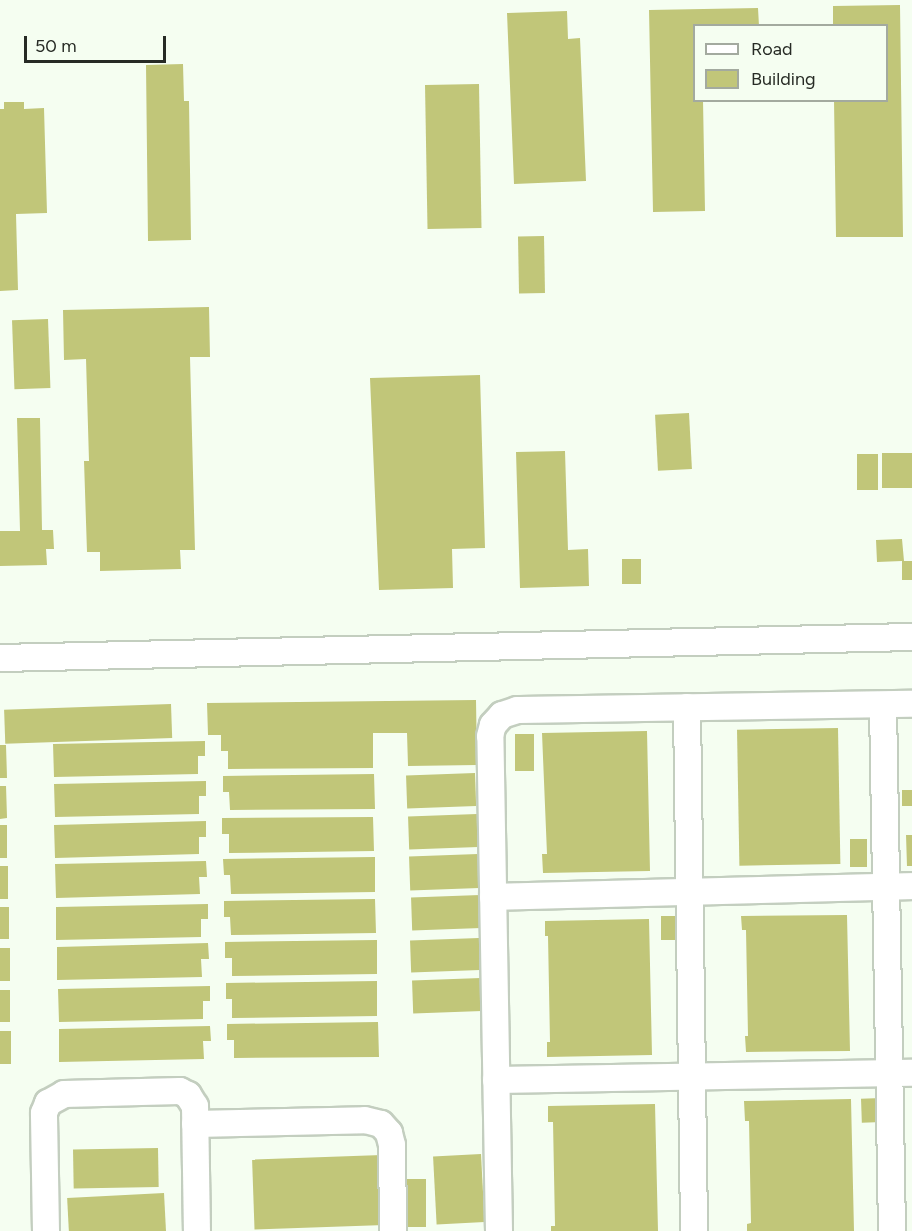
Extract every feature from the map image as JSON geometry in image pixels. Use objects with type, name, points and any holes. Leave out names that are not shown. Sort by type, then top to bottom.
[{"type":"lane","points":[[0,658],[912,637]]},
{"type":"lane","points":[[499,1231],[490,736],[493,725],[502,714],[518,710],[912,704]]},
{"type":"lane","points":[[883,705],[886,887],[901,1073],[892,1231]]},
{"type":"lane","points":[[687,707],[694,1231]]},
{"type":"lane","points":[[493,897],[912,886]]},
{"type":"lane","points":[[496,1080],[901,1073]]},
{"type":"lane","points":[[46,1231],[44,1113],[48,1103],[55,1096],[64,1094],[180,1091],[188,1095],[195,1106],[197,1231]]},
{"type":"lane","points":[[195,1124],[365,1120],[381,1124],[389,1133],[392,1145],[393,1231]]},
{"type":"building","points":[[900,5],[903,237],[836,237],[834,102],[888,102],[888,24],[833,24],[833,6]]},
{"type":"building","points":[[758,8],[759,24],[693,24],[693,102],[703,102],[705,211],[653,212],[649,10]]},
{"type":"building","points":[[567,11],[568,39],[580,38],[586,181],[514,184],[507,13]]},
{"type":"building","points":[[183,64],[184,101],[189,101],[191,240],[148,241],[146,65]]},
{"type":"building","points":[[479,84],[482,228],[428,229],[425,85]]},
{"type":"building","points":[[4,102],[24,102],[24,109],[44,108],[47,213],[16,214],[18,290],[0,291],[0,109],[4,109]]},
{"type":"building","points":[[518,236],[544,236],[545,293],[519,293]]},
{"type":"building","points":[[209,307],[210,357],[190,357],[195,550],[180,550],[181,569],[100,571],[100,552],[87,552],[84,461],[89,461],[86,359],[64,360],[63,310]]},
{"type":"building","points":[[48,319],[50,388],[14,389],[12,320]]},
{"type":"building","points":[[480,375],[485,548],[452,549],[453,588],[379,590],[370,378]]},
{"type":"building","points":[[689,413],[692,469],[658,471],[655,415]]},
{"type":"building","points":[[17,418],[40,418],[42,530],[53,530],[54,549],[46,549],[47,565],[0,566],[0,531],[20,531]]},
{"type":"building","points":[[565,451],[568,550],[588,549],[589,586],[520,588],[516,452]]},
{"type":"building","points":[[882,453],[912,453],[912,488],[882,488]]},
{"type":"building","points":[[857,454],[878,454],[878,490],[857,490]]},
{"type":"building","points":[[902,539],[904,561],[912,561],[912,580],[902,580],[902,561],[877,562],[876,540]]},
{"type":"building","points":[[622,559],[641,559],[641,584],[622,584]]},
{"type":"building","points":[[476,700],[477,765],[408,766],[407,733],[373,733],[373,768],[228,769],[228,751],[221,751],[221,735],[208,735],[207,703]]},
{"type":"building","points":[[171,704],[172,738],[5,744],[4,710]]},
{"type":"building","points":[[838,728],[840,864],[739,866],[737,730]]},
{"type":"building","points":[[647,731],[650,871],[543,873],[542,854],[547,854],[542,733]]},
{"type":"building","points":[[515,734],[534,734],[534,771],[515,771]]},
{"type":"building","points":[[205,741],[205,756],[198,756],[198,774],[54,777],[53,744]]},
{"type":"building","points":[[0,745],[6,745],[7,778],[0,778]]},
{"type":"building","points":[[475,773],[476,806],[407,808],[406,775]]},
{"type":"building","points":[[374,774],[375,809],[230,810],[229,792],[223,792],[223,776]]},
{"type":"building","points":[[206,781],[206,796],[199,796],[199,814],[55,817],[54,784]]},
{"type":"building","points":[[0,786],[6,786],[7,818],[0,819]]},
{"type":"building","points":[[902,790],[912,790],[912,806],[902,806]]},
{"type":"building","points":[[477,814],[478,847],[409,849],[408,816]]},
{"type":"building","points":[[373,817],[374,851],[229,853],[229,834],[222,834],[222,818]]},
{"type":"building","points":[[206,821],[206,837],[199,837],[199,854],[55,858],[54,825]]},
{"type":"building","points":[[0,825],[7,825],[7,858],[0,858]]},
{"type":"building","points":[[906,835],[912,835],[912,866],[907,866]]},
{"type":"building","points":[[850,839],[867,839],[867,867],[850,867]]},
{"type":"building","points":[[478,854],[479,888],[410,890],[409,856]]},
{"type":"building","points":[[375,857],[375,892],[231,894],[230,875],[224,875],[223,859]]},
{"type":"building","points":[[206,861],[207,877],[199,877],[200,894],[56,898],[55,864]]},
{"type":"building","points":[[0,866],[8,866],[8,899],[0,899]]},
{"type":"building","points":[[480,895],[481,928],[412,930],[411,897]]},
{"type":"building","points":[[375,899],[376,933],[231,935],[230,917],[224,917],[224,901]]},
{"type":"building","points":[[208,904],[208,919],[201,919],[201,937],[56,940],[56,907]]},
{"type":"building","points":[[0,907],[9,907],[9,939],[0,939]]},
{"type":"building","points":[[847,915],[850,1051],[746,1052],[745,1036],[748,1036],[746,930],[742,930],[741,916]]},
{"type":"building","points":[[661,916],[679,916],[679,940],[661,940]]},
{"type":"building","points":[[649,919],[652,1055],[547,1057],[547,1042],[550,1042],[548,936],[545,936],[545,921]]},
{"type":"building","points":[[479,938],[480,970],[411,972],[410,940]]},
{"type":"building","points":[[377,940],[377,974],[232,976],[232,958],[225,958],[225,942]]},
{"type":"building","points":[[208,943],[209,959],[201,959],[202,977],[57,980],[57,947]]},
{"type":"building","points":[[0,948],[10,948],[10,981],[0,981]]},
{"type":"building","points":[[481,978],[482,1011],[413,1013],[412,980]]},
{"type":"building","points":[[377,981],[377,1016],[232,1018],[232,999],[226,999],[226,983]]},
{"type":"building","points":[[210,986],[210,1001],[203,1001],[203,1019],[59,1022],[58,989]]},
{"type":"building","points":[[0,990],[10,990],[10,1022],[0,1022]]},
{"type":"building","points":[[378,1022],[379,1057],[234,1058],[234,1040],[227,1040],[227,1024]]},
{"type":"building","points":[[210,1026],[211,1041],[203,1041],[204,1059],[59,1062],[59,1029]]},
{"type":"building","points":[[0,1031],[11,1031],[11,1064],[0,1064]]},
{"type":"building","points":[[881,1098],[882,1122],[862,1123],[861,1099]]},
{"type":"building","points":[[851,1099],[854,1231],[747,1231],[747,1224],[751,1223],[749,1121],[745,1121],[744,1101]]},
{"type":"building","points":[[655,1104],[658,1231],[551,1231],[551,1226],[555,1226],[553,1122],[548,1122],[548,1106]]},
{"type":"building","points":[[158,1148],[159,1187],[74,1188],[73,1149]]},
{"type":"building","points":[[481,1154],[485,1222],[437,1224],[433,1157]]},
{"type":"building","points":[[382,1155],[384,1225],[255,1229],[252,1160]]},
{"type":"building","points":[[407,1179],[426,1179],[426,1227],[407,1227]]},
{"type":"building","points":[[164,1193],[166,1231],[69,1231],[67,1198]]}]
